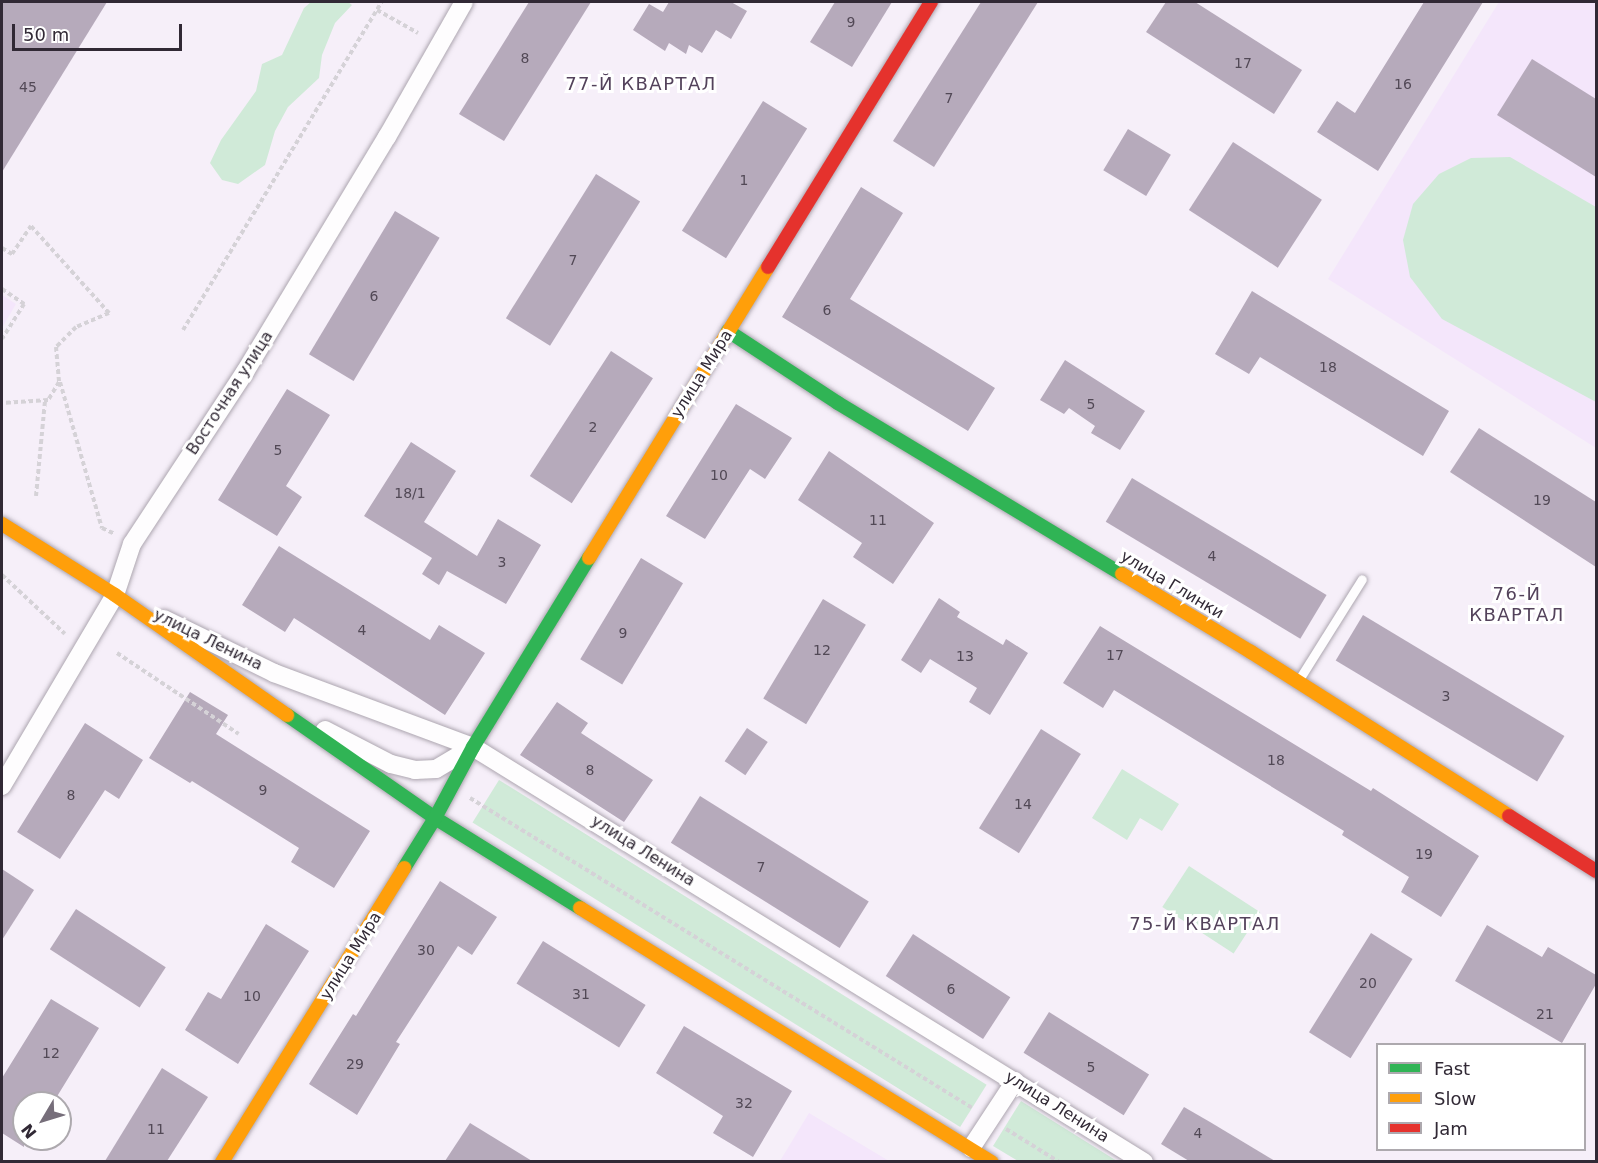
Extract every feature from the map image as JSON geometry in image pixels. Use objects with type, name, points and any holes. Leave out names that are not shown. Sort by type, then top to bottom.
[{"type":"street","name":"Восточная улица","points":[[2,786],[115,595],[132,544],[245,372],[387,137],[464,2]]},
{"type":"street","name":"улица Мира","points":[[222,1161],[435,818],[473,747],[931,2]]},
{"type":"street","name":"улица Глинки","points":[[728,331],[838,403],[1298,681],[1596,871]]},
{"type":"street","name":"улица Ленина","points":[[2,524],[115,595],[435,818],[992,1161]]},
{"type":"street","name":"улица Ленина","points":[[115,595],[274,673],[473,747],[1144,1161]]},
{"type":"street","name":"улица Мира","points":[[277,707],[391,764],[415,770],[436,769],[473,747]]},
{"type":"street","points":[[971,1148],[1015,1082]]},
{"type":"lane","points":[[1298,681],[1362,579]]},
{"type":"path","points":[[183,330],[381,2]]},
{"type":"path","points":[[376,10],[418,33]]},
{"type":"path","points":[[2,248],[12,254],[31,226],[109,313],[76,327],[56,347],[59,382],[102,528],[116,534]]},
{"type":"path","points":[[2,289],[24,304],[2,339]]},
{"type":"path","points":[[2,403],[48,400],[59,382]]},
{"type":"path","points":[[36,496],[45,400]]},
{"type":"path","points":[[2,575],[65,634]]},
{"type":"path","points":[[117,652],[239,734]]},
{"type":"path","points":[[469,798],[1059,1161]]},
{"type":"shaded area","points":[[1499,2],[1596,2],[1596,448],[1328,279]]},
{"type":"shaded area","points":[[2,295],[16,304],[2,328]]},
{"type":"shaded area","points":[[809,1113],[889,1161],[780,1161]]},
{"type":"green space","points":[[311,2],[348,2],[352,5],[335,23],[322,55],[319,78],[288,107],[275,131],[265,165],[238,184],[222,180],[210,163],[221,140],[256,91],[262,64],[282,55],[304,8]]},
{"type":"green space","points":[[1510,157],[1596,207],[1596,402],[1442,319],[1410,277],[1403,240],[1413,204],[1439,174],[1471,158]]},
{"type":"green space","points":[[1122,769],[1179,804],[1162,831],[1140,818],[1127,840],[1092,818]]},
{"type":"green space","points":[[499,780],[987,1085],[960,1127],[473,822]]},
{"type":"green space","points":[[1189,866],[1260,912],[1234,953],[1162,907]]},
{"type":"green space","points":[[1021,1101],[1117,1161],[1018,1161],[993,1146]]},
{"type":"building","points":[[2,2],[107,2],[2,172]]},
{"type":"building","points":[[529,2],[591,2],[504,141],[459,114]]},
{"type":"building","points":[[669,2],[731,2],[747,11],[731,39],[716,30],[702,53],[689,45],[686,54],[669,43],[665,51],[633,30],[649,4],[663,12]]},
{"type":"building","points":[[835,2],[892,2],[852,67],[810,42]]},
{"type":"building","points":[[981,2],[1038,2],[934,167],[893,141]]},
{"type":"building","points":[[1166,2],[1195,2],[1302,70],[1274,114],[1146,32]]},
{"type":"building","points":[[1424,2],[1483,2],[1378,171],[1317,132],[1337,101],[1355,113]]},
{"type":"building","points":[[1532,59],[1596,99],[1596,177],[1497,115]]},
{"type":"building","points":[[763,101],[807,129],[726,258],[682,231]]},
{"type":"building","points":[[1128,129],[1171,155],[1146,196],[1103,170]]},
{"type":"building","points":[[1233,142],[1322,200],[1278,268],[1189,210]]},
{"type":"building","points":[[596,174],[640,202],[550,346],[506,318]]},
{"type":"building","points":[[861,187],[903,213],[850,299],[995,388],[968,431],[782,317]]},
{"type":"building","points":[[395,211],[440,238],[354,381],[309,354]]},
{"type":"building","points":[[1252,291],[1449,411],[1423,456],[1260,357],[1249,374],[1215,354]]},
{"type":"building","points":[[611,351],[653,378],[572,503],[530,476]]},
{"type":"building","points":[[1065,360],[1145,411],[1120,450],[1091,433],[1095,426],[1069,408],[1064,414],[1040,400]]},
{"type":"building","points":[[287,389],[330,415],[286,486],[302,497],[277,536],[218,500]]},
{"type":"building","points":[[736,404],[792,438],[765,479],[750,469],[705,539],[666,516]]},
{"type":"building","points":[[1479,428],[1596,502],[1596,567],[1450,472]]},
{"type":"building","points":[[411,442],[456,471],[424,522],[477,556],[498,519],[541,545],[506,604],[447,571],[439,585],[422,574],[432,558],[364,516]]},
{"type":"building","points":[[829,451],[934,523],[893,584],[853,557],[862,543],[798,500]]},
{"type":"building","points":[[1132,478],[1327,595],[1300,639],[1106,522]]},
{"type":"building","points":[[279,546],[430,640],[439,625],[485,653],[445,715],[294,618],[285,632],[242,605]]},
{"type":"building","points":[[641,558],[683,583],[622,684],[580,659]]},
{"type":"building","points":[[939,598],[960,612],[957,617],[1003,645],[1006,639],[1028,653],[990,715],[969,702],[977,688],[930,659],[921,673],[901,660]]},
{"type":"building","points":[[823,599],[866,625],[806,724],[763,698]]},
{"type":"building","points":[[1363,615],[1564,736],[1537,781],[1336,660]]},
{"type":"building","points":[[1100,626],[1371,791],[1373,788],[1479,856],[1441,917],[1401,892],[1409,877],[1342,835],[1344,831],[1114,690],[1103,708],[1063,683]]},
{"type":"building","points":[[190,692],[228,715],[216,734],[370,831],[334,888],[291,862],[299,848],[192,781],[190,783],[149,758]]},
{"type":"building","points":[[557,702],[588,723],[581,733],[653,780],[624,822],[520,755]]},
{"type":"building","points":[[85,723],[143,760],[119,799],[105,790],[60,859],[17,832]]},
{"type":"building","points":[[747,728],[768,742],[745,775],[725,761]]},
{"type":"building","points":[[1041,729],[1081,754],[1019,853],[979,828]]},
{"type":"building","points":[[700,796],[869,901],[840,948],[671,843]]},
{"type":"building","points":[[2,869],[34,890],[2,940]]},
{"type":"building","points":[[440,881],[497,917],[472,955],[458,946],[396,1042],[400,1044],[357,1115],[309,1084],[353,1014],[356,1016]]},
{"type":"building","points":[[76,909],[166,967],[140,1008],[50,949]]},
{"type":"building","points":[[266,924],[309,951],[238,1064],[185,1030],[208,992],[221,999]]},
{"type":"building","points":[[1487,925],[1542,957],[1548,947],[1596,975],[1596,984],[1562,1043],[1455,981]]},
{"type":"building","points":[[1371,933],[1413,959],[1351,1058],[1309,1032]]},
{"type":"building","points":[[913,934],[1010,997],[983,1039],[886,976]]},
{"type":"building","points":[[543,941],[646,1005],[619,1048],[517,983]]},
{"type":"building","points":[[51,999],[99,1028],[60,1091],[12,1091],[12,1139],[2,1133],[2,1078]]},
{"type":"building","points":[[1049,1012],[1149,1075],[1124,1115],[1024,1053]]},
{"type":"building","points":[[684,1026],[792,1091],[753,1157],[713,1133],[723,1116],[656,1073]]},
{"type":"building","points":[[162,1068],[208,1097],[167,1161],[105,1161]]},
{"type":"building","points":[[1184,1107],[1275,1161],[1189,1161],[1161,1144]]},
{"type":"building","points":[[470,1123],[532,1161],[445,1161]]},
{"type":"traffic: fast","points":[[728,331],[838,403],[1122,574]]},
{"type":"traffic: fast","points":[[404,868],[435,818],[473,747],[589,558]]},
{"type":"traffic: fast","points":[[287,715],[435,818],[580,908]]},
{"type":"traffic: slow","points":[[589,558],[768,267]]},
{"type":"traffic: slow","points":[[2,524],[115,595],[287,715]]},
{"type":"traffic: slow","points":[[1122,574],[1251,652],[1509,816]]},
{"type":"traffic: slow","points":[[222,1162],[404,868]]},
{"type":"traffic: slow","points":[[580,908],[992,1162]]},
{"type":"traffic: jam","points":[[768,267],[931,2]]},
{"type":"traffic: jam","points":[[1509,816],[1596,871]]},
{"type":"district","name":"77-Й КВАРТАЛ","points":[[641,84]]},
{"type":"district","name":"76-Й КВАРТАЛ","points":[[1517,605]]},
{"type":"district","name":"75-Й КВАРТАЛ","points":[[1205,924]]}]
